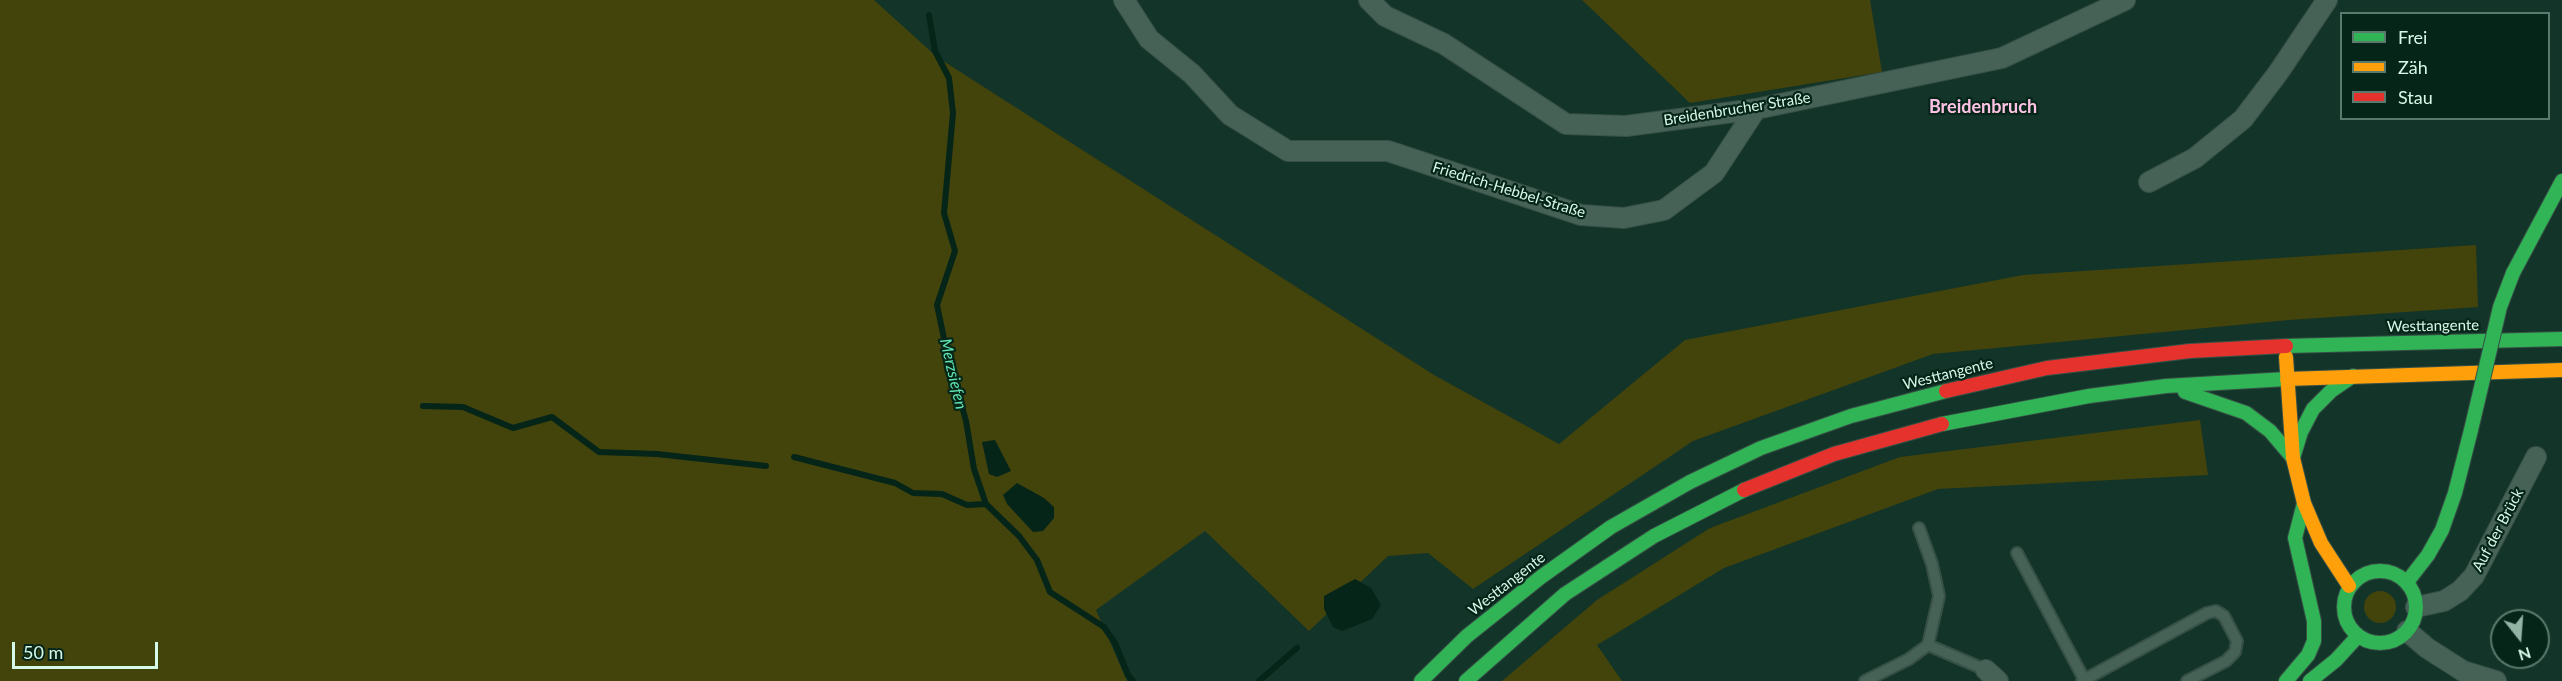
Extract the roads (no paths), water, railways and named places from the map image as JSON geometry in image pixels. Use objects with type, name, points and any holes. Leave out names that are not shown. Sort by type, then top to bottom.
[{"type":"main road","points":[[2407,582],[2428,555],[2442,530],[2455,493],[2500,308],[2512,273],[2562,182]]},
{"type":"main road","name":"Westtangente","points":[[1421,681],[1467,636],[1541,577],[1611,527],[1690,482],[1761,448],[1851,416],[1971,384],[2093,361],[2190,351],[2286,346],[2562,339]]},
{"type":"main road","points":[[2286,346],[2293,458],[2304,503],[2321,543],[2349,586]]},
{"type":"main road","points":[[1466,681],[1564,594],[1654,536],[1728,496],[1834,454],[1961,419],[2089,396],[2166,386],[2353,376],[2562,370]]},
{"type":"main road","points":[[2293,458],[2301,432],[2313,409],[2331,390],[2353,376]]},
{"type":"main road","points":[[2166,386],[2246,413],[2270,431],[2293,458]]},
{"type":"main road","points":[[2286,681],[2308,656],[2314,641],[2314,621],[2295,538],[2304,503]]},
{"type":"main road","points":[[2384,570],[2397,574],[2407,582],[2412,590],[2416,607],[2413,622],[2407,631],[2394,640],[2382,643],[2369,642],[2358,636],[2348,626],[2343,613],[2343,599],[2349,586],[2358,576],[2370,571],[2384,570]]},
{"type":"main road","points":[[2310,681],[2336,660],[2358,636]]},
{"type":"street","name":"Friedrich-Hebbel-Straße","points":[[1124,0],[1149,39],[1192,74],[1230,114],[1288,151],[1388,152],[1581,215],[1624,218],[1664,210],[1714,173],[1756,109]]},
{"type":"street","name":"Breidenbrucher Straße","points":[[1369,0],[1385,16],[1444,44],[1566,124],[1626,126],[1756,109],[2002,58],[2125,0]]},
{"type":"street","points":[[2149,182],[2195,158],[2243,119],[2278,73],[2327,0]]},
{"type":"street","name":"Auf der Brück","points":[[2416,607],[2444,601],[2460,591],[2474,576],[2536,457]]},
{"type":"street","points":[[2407,631],[2427,648],[2463,671],[2496,681]]},
{"type":"lane","points":[[1865,681],[1909,658],[1928,645],[1939,596],[1932,564],[1919,528]]},
{"type":"lane","points":[[2017,554],[2083,680],[2207,613],[2216,611],[2224,616],[2236,641],[2235,652],[2226,661],[2187,681]]},
{"type":"lane","points":[[1928,645],[1992,675]]},
{"type":"waterway","name":"Merzsiefen","points":[[929,15],[935,51],[949,78],[953,113],[944,213],[955,251],[937,305],[966,421],[974,469],[986,504],[1019,536],[1037,560],[1050,592],[1104,627],[1115,643],[1128,675],[1133,681]]},
{"type":"waterway","points":[[423,406],[463,407],[513,428],[552,417],[599,452],[657,454],[766,466]]},
{"type":"waterway","points":[[794,457],[895,483],[913,493],[942,494],[967,505],[986,504]]},
{"type":"waterway","points":[[1259,681],[1297,648]]},
{"type":"district","name":"Breidenbruch","points":[[1983,107]]}]
